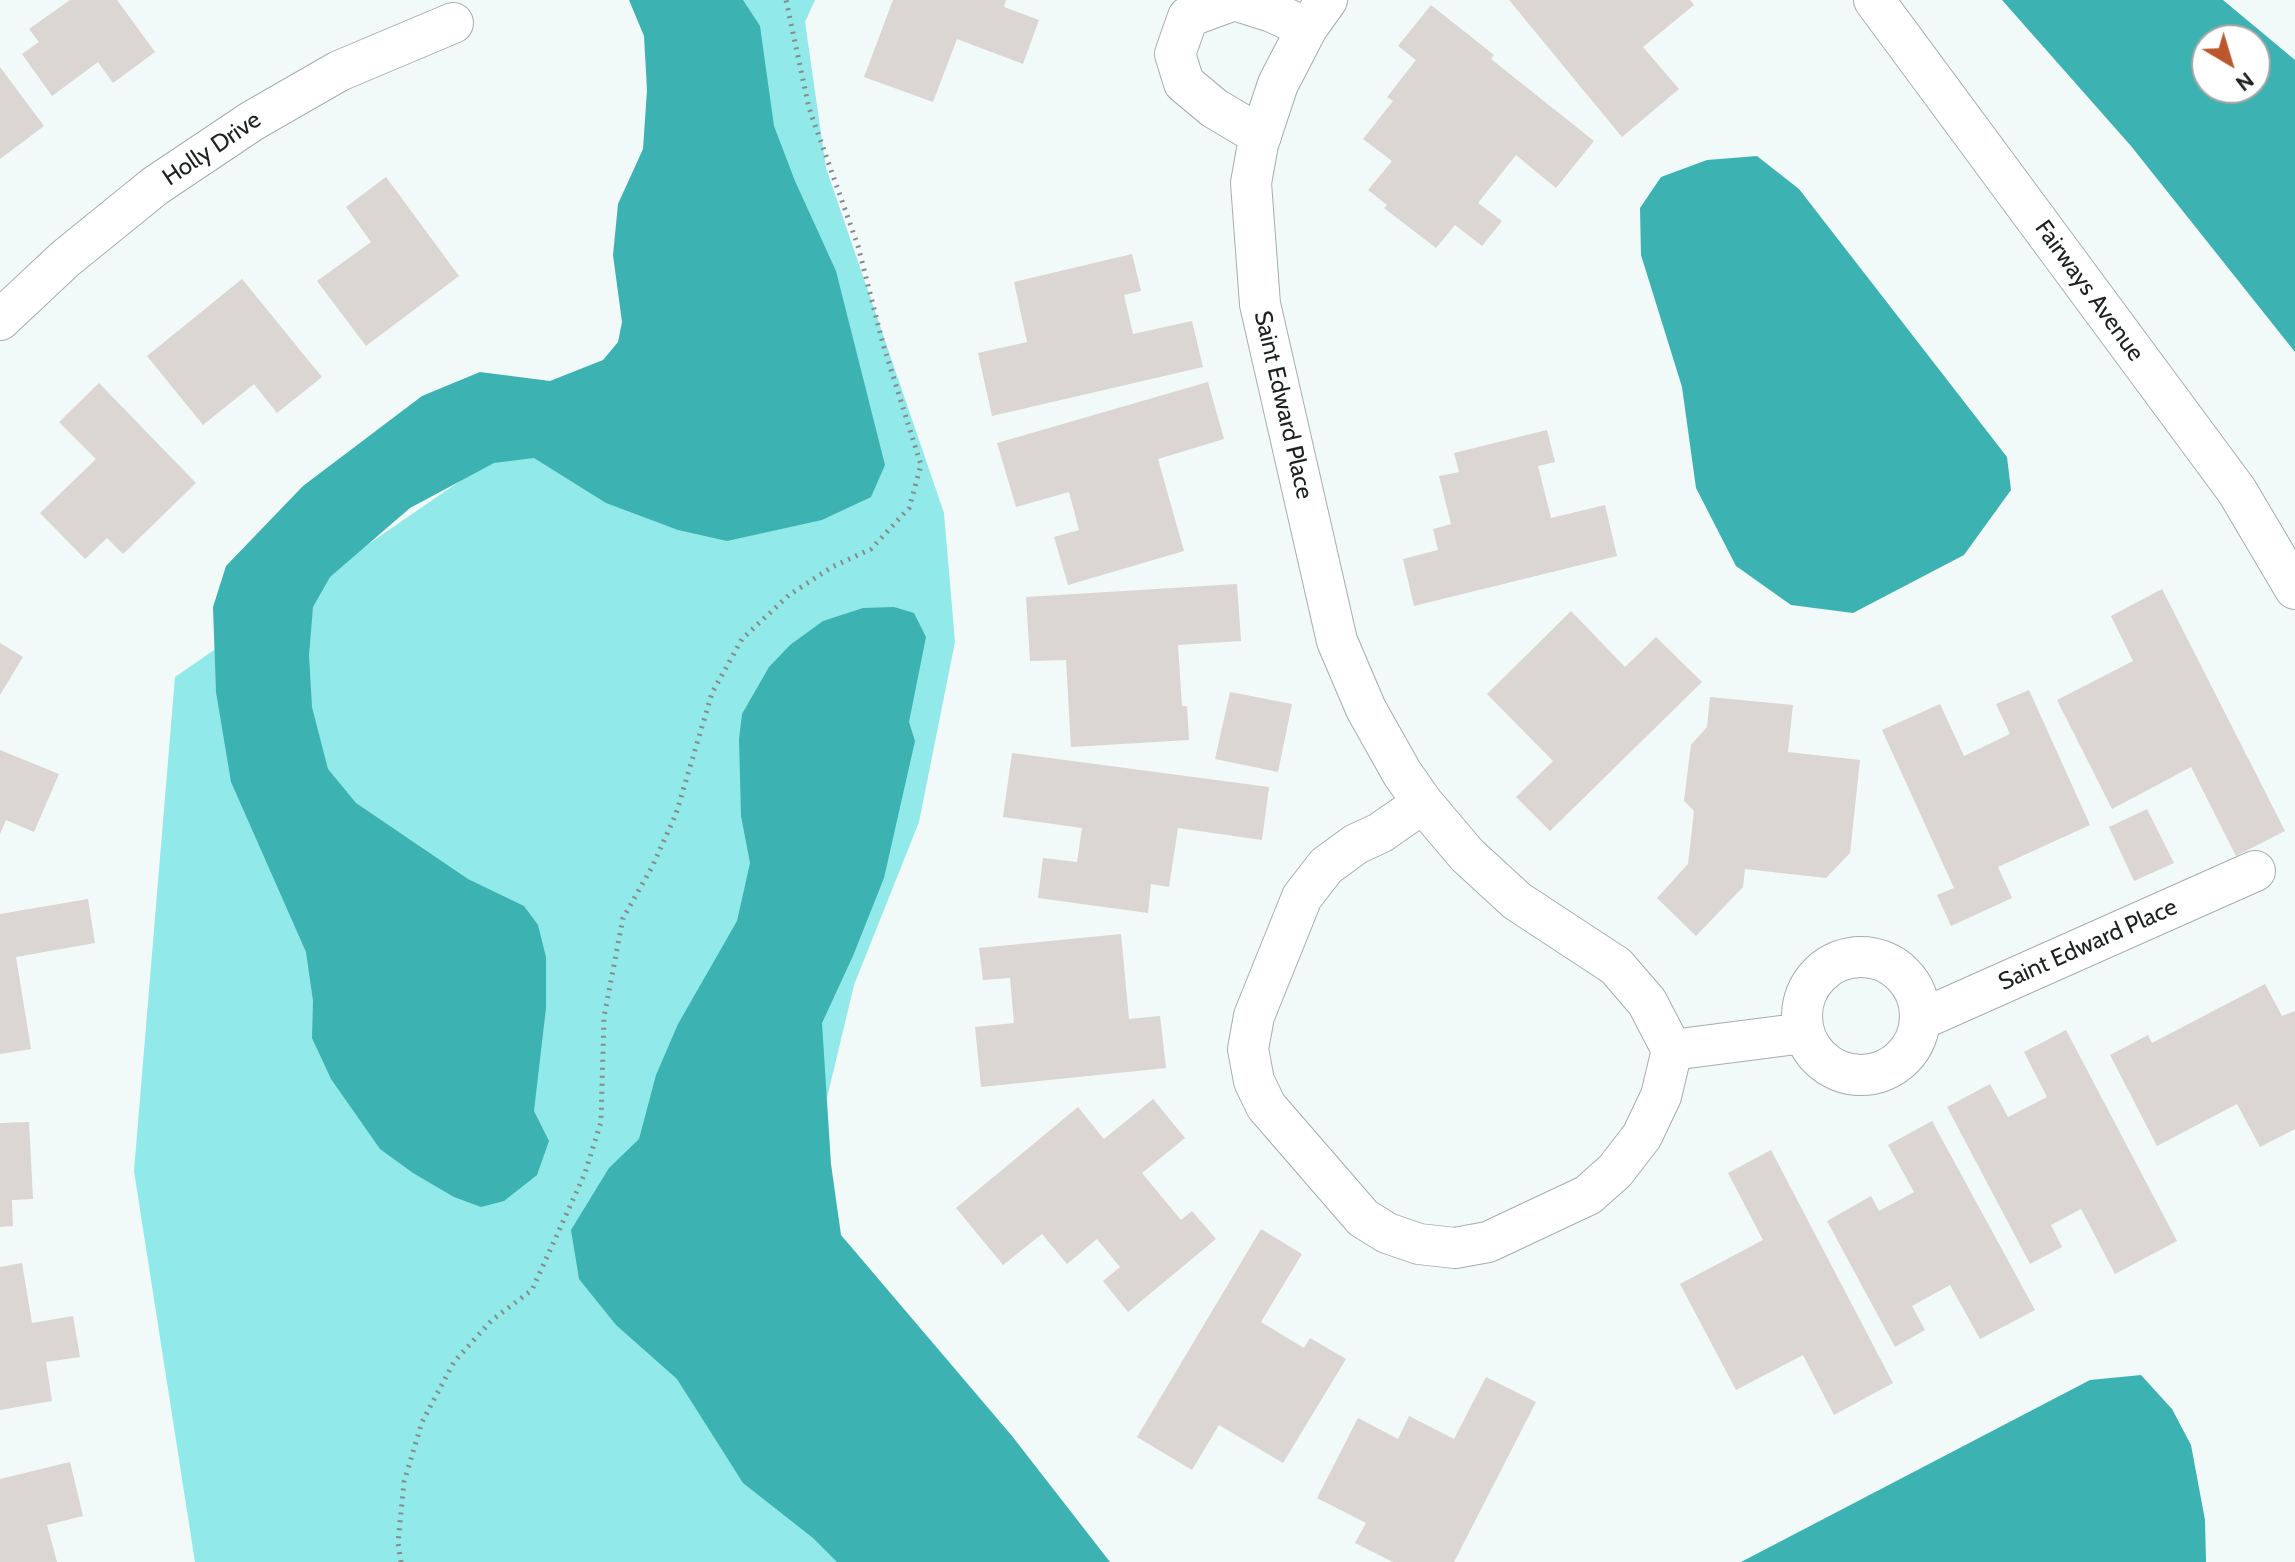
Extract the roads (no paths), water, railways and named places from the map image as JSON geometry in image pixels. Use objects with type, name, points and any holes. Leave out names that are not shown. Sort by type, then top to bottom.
[{"type":"street","points":[[1261,136],[1214,108],[1184,83],[1175,54],[1188,17],[1234,0],[1272,12],[1317,14]]},
{"type":"street","name":"Fairways Avenue","points":[[1874,0],[2237,491],[2295,589]]},
{"type":"street","name":"Saint Edward Place","points":[[1317,14],[1278,84],[1261,136],[1251,183],[1260,304],[1337,641],[1366,709],[1402,773],[1423,803],[1467,855],[1517,901],[1616,966],[1647,1002],[1672,1050]]},
{"type":"street","name":"Holly Drive","points":[[0,320],[65,259],[155,186],[252,121],[339,71],[453,23]]},
{"type":"street","points":[[1423,803],[1326,866],[1302,897],[1254,1016],[1248,1049],[1254,1081],[1266,1106],[1363,1218],[1387,1233],[1419,1244],[1455,1248],[1488,1242],[1588,1195],[1615,1171],[1642,1136],[1661,1096],[1672,1050],[1804,1033]]},
{"type":"street","name":"Saint Edward Place","points":[[1920,1020],[2255,871]]},
{"type":"street","points":[[1861,957],[1879,959],[1909,980],[1918,1000],[1920,1020],[1915,1040],[1904,1057],[1887,1069],[1867,1075],[1847,1074],[1828,1066],[1813,1051],[1804,1033],[1803,1007],[1813,982],[1834,964],[1861,957]]}]
